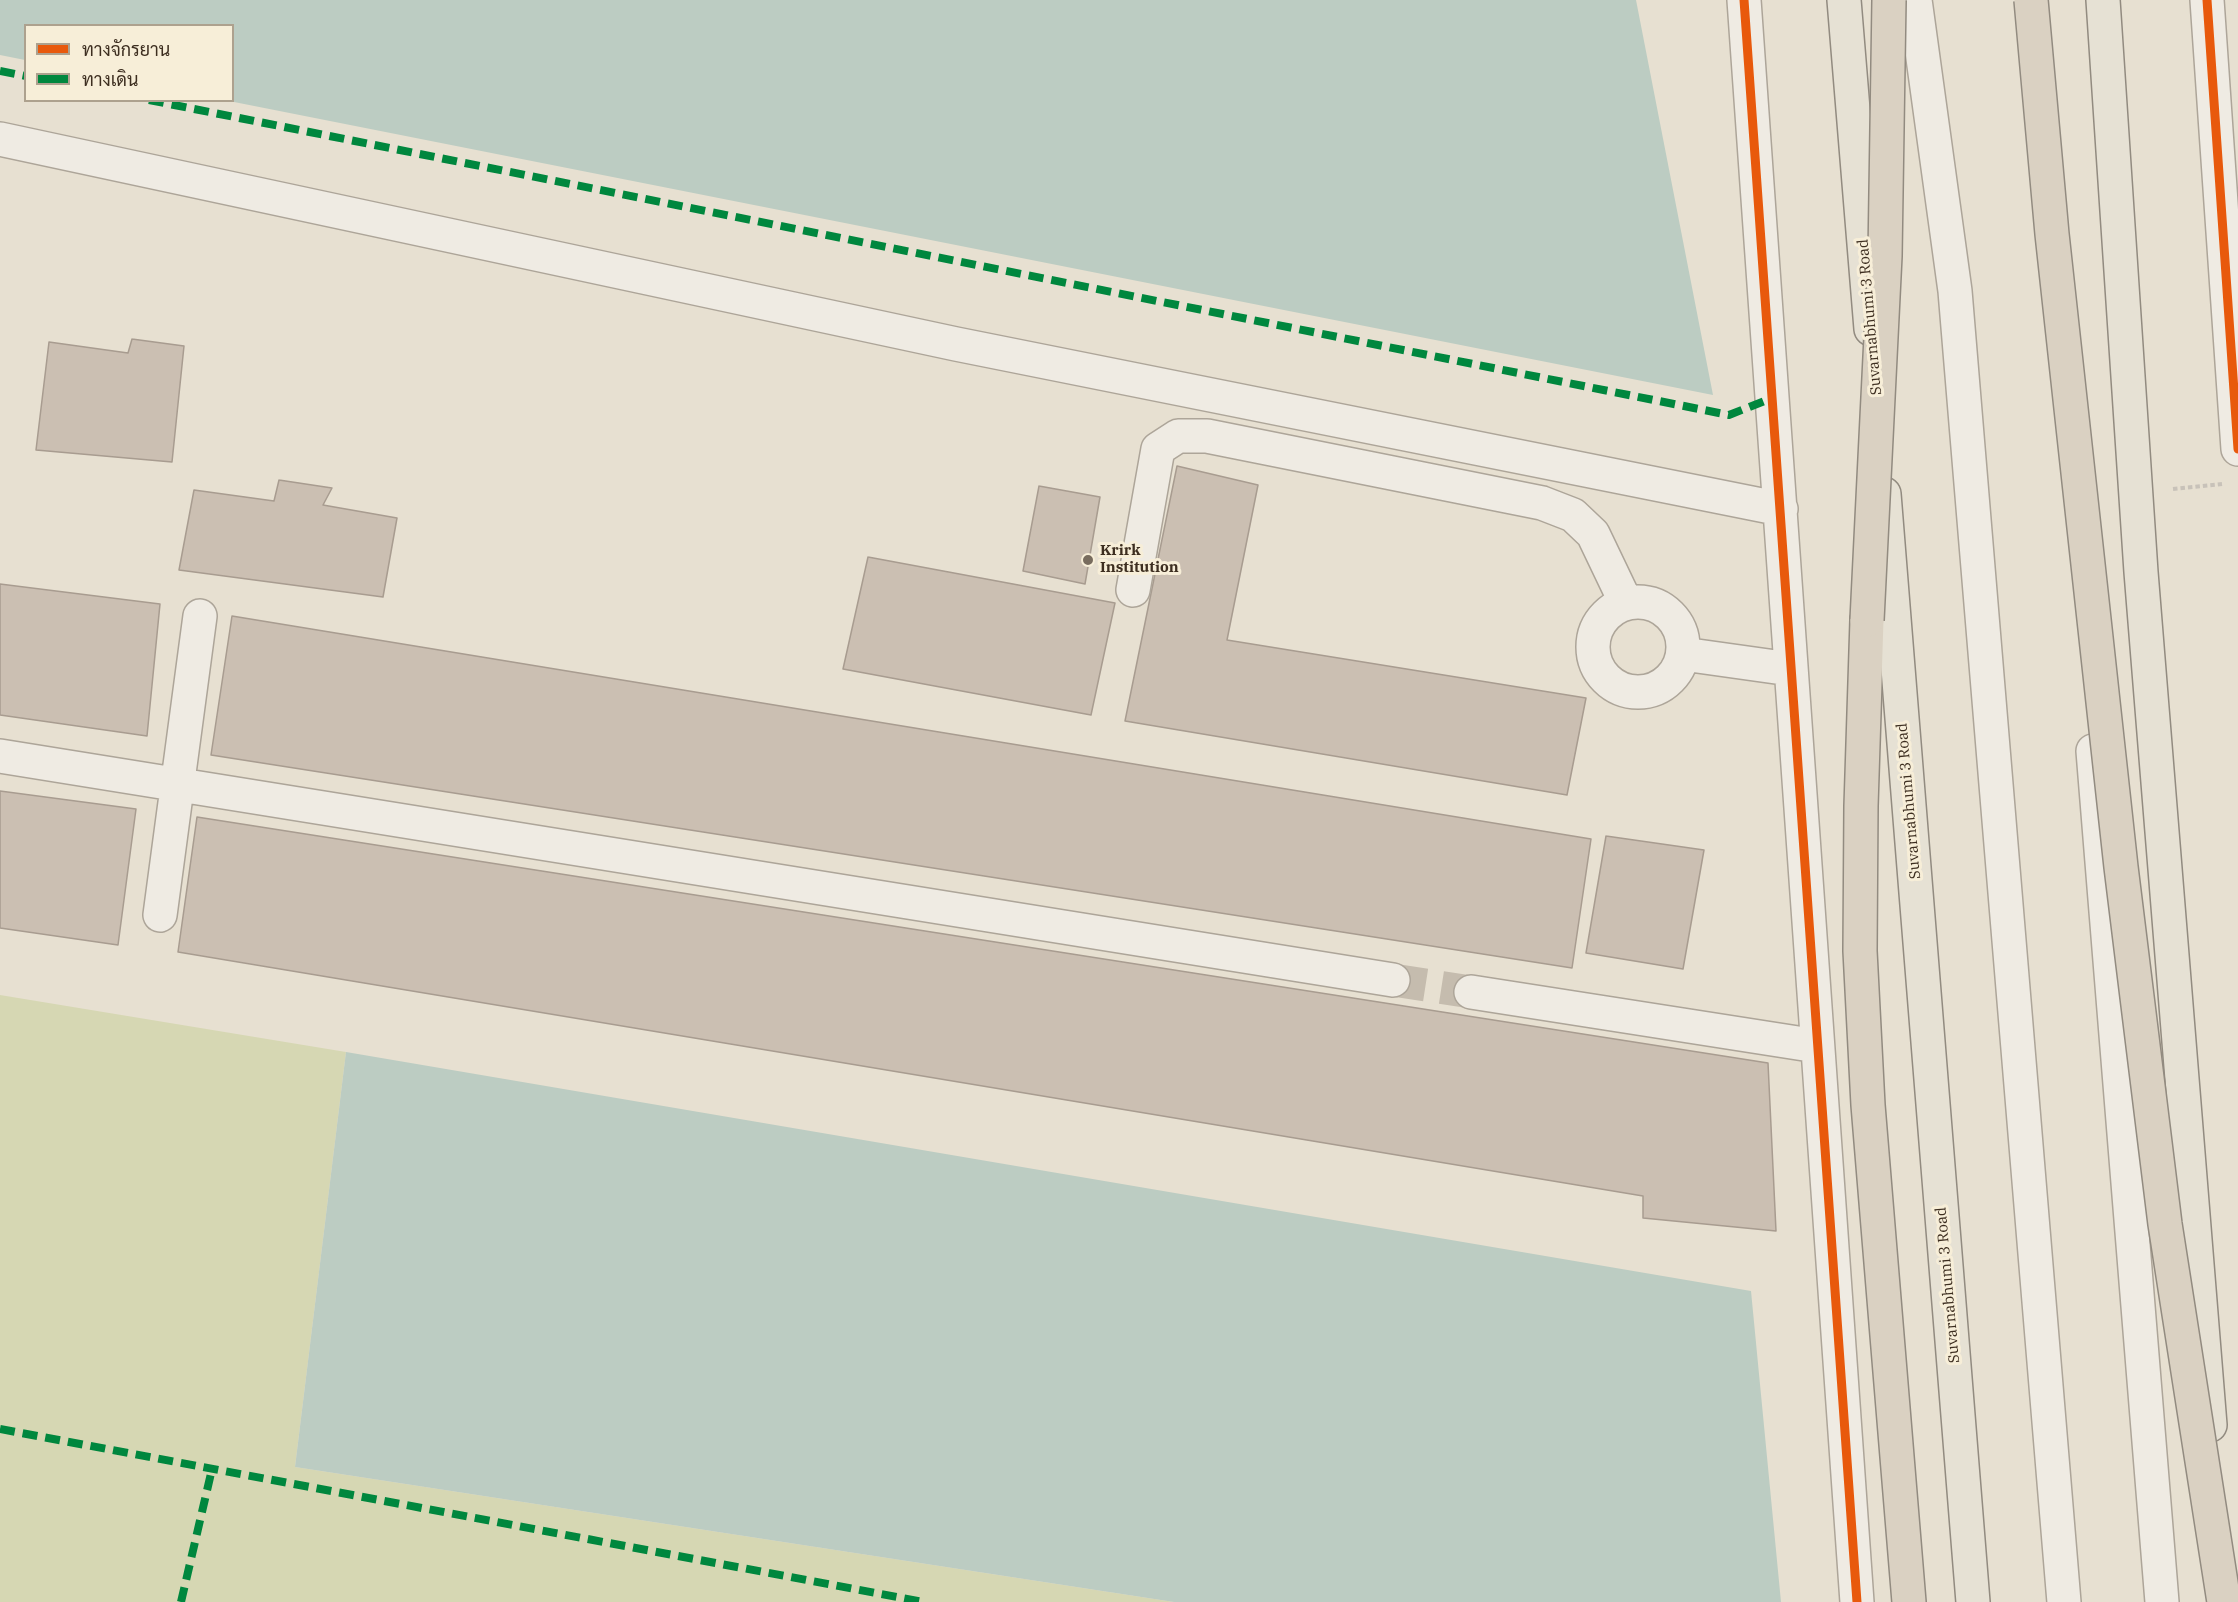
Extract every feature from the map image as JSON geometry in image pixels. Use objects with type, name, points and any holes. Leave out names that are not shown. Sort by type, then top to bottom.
[{"type":"highway","points":[[1889,0],[1885,256],[1861,806],[1860,951],[1868,1105],[1909,1602]]},
{"type":"highway","points":[[2031,0],[2052,234],[2121,867],[2165,1224],[2224,1602]]},
{"type":"main road","name":"Suvarnabhumi 3 Road","points":[[1844,0],[1973,1602]]},
{"type":"main road","points":[[2103,0],[2135,492],[2224,1602]]},
{"type":"street","points":[[1744,0],[1857,1602]]},
{"type":"street","points":[[1915,0],[1955,291],[2064,1602]]},
{"type":"street","points":[[2208,0],[2238,448]]},
{"type":"street","points":[[0,139],[956,344],[1781,508]]},
{"type":"street","points":[[2052,234],[2162,1602]]},
{"type":"street","points":[[1133,590],[1158,449],[1178,436],[1207,436],[1542,503],[1573,515],[1593,534],[1626,603]]},
{"type":"street","points":[[1626,603],[1648,603],[1668,613],[1678,624],[1683,639],[1683,654],[1678,668],[1669,680],[1657,688],[1643,692],[1628,691],[1614,686],[1603,676],[1594,656],[1594,634],[1601,620],[1612,610],[1626,603]]},
{"type":"street","points":[[160,915],[200,616]]},
{"type":"street","points":[[1683,654],[1790,669]]},
{"type":"street","points":[[0,756],[1393,980]]},
{"type":"street","points":[[1471,992],[1817,1046]]},
{"type":"path","points":[[2135,492],[2227,484]]},
{"type":"green space","points":[[0,995],[346,1052],[295,1467],[1174,1602],[0,1602]]},
{"type":"shaded area","points":[[0,0],[1636,0],[1713,395],[234,102],[234,24],[24,24],[24,60],[0,55]]},
{"type":"shaded area","points":[[346,1052],[1751,1291],[1781,1602],[1174,1602],[295,1467]]},
{"type":"building","points":[[132,339],[184,346],[172,462],[36,450],[49,342],[128,353]]},
{"type":"building","name":"Krirk Institution","points":[[1177,466],[1258,485],[1227,640],[1586,698],[1567,795],[1125,721]]},
{"type":"building","points":[[279,480],[332,488],[323,505],[397,518],[383,597],[179,570],[194,490],[274,501]]},
{"type":"building","points":[[1039,486],[1100,497],[1085,584],[1023,571]]},
{"type":"building","points":[[868,557],[1115,603],[1091,715],[843,669]]},
{"type":"building","points":[[0,584],[160,604],[147,736],[0,715]]},
{"type":"building","points":[[232,616],[1591,839],[1572,968],[211,755]]},
{"type":"building","points":[[0,791],[136,809],[118,945],[0,928]]},
{"type":"building","points":[[197,817],[1768,1063],[1776,1231],[1643,1218],[1643,1196],[178,952]]},
{"type":"building","points":[[1606,836],[1704,850],[1683,969],[1586,953]]},
{"type":"tunnel","points":[[1393,980],[1471,992]]},
{"type":"marked path","points":[[0,71],[24,76]]},
{"type":"marked path","points":[[159,102],[1729,415],[1772,398]]},
{"type":"marked path","points":[[0,1429],[924,1602]]},
{"type":"marked path","points":[[181,1602],[212,1469]]},
{"type":"cycle path","points":[[1744,0],[1857,1602]]},
{"type":"cycle path","points":[[2207,0],[2238,449]]},
{"type":"place","name":"Krirk Institution","points":[[1088,560]]}]
